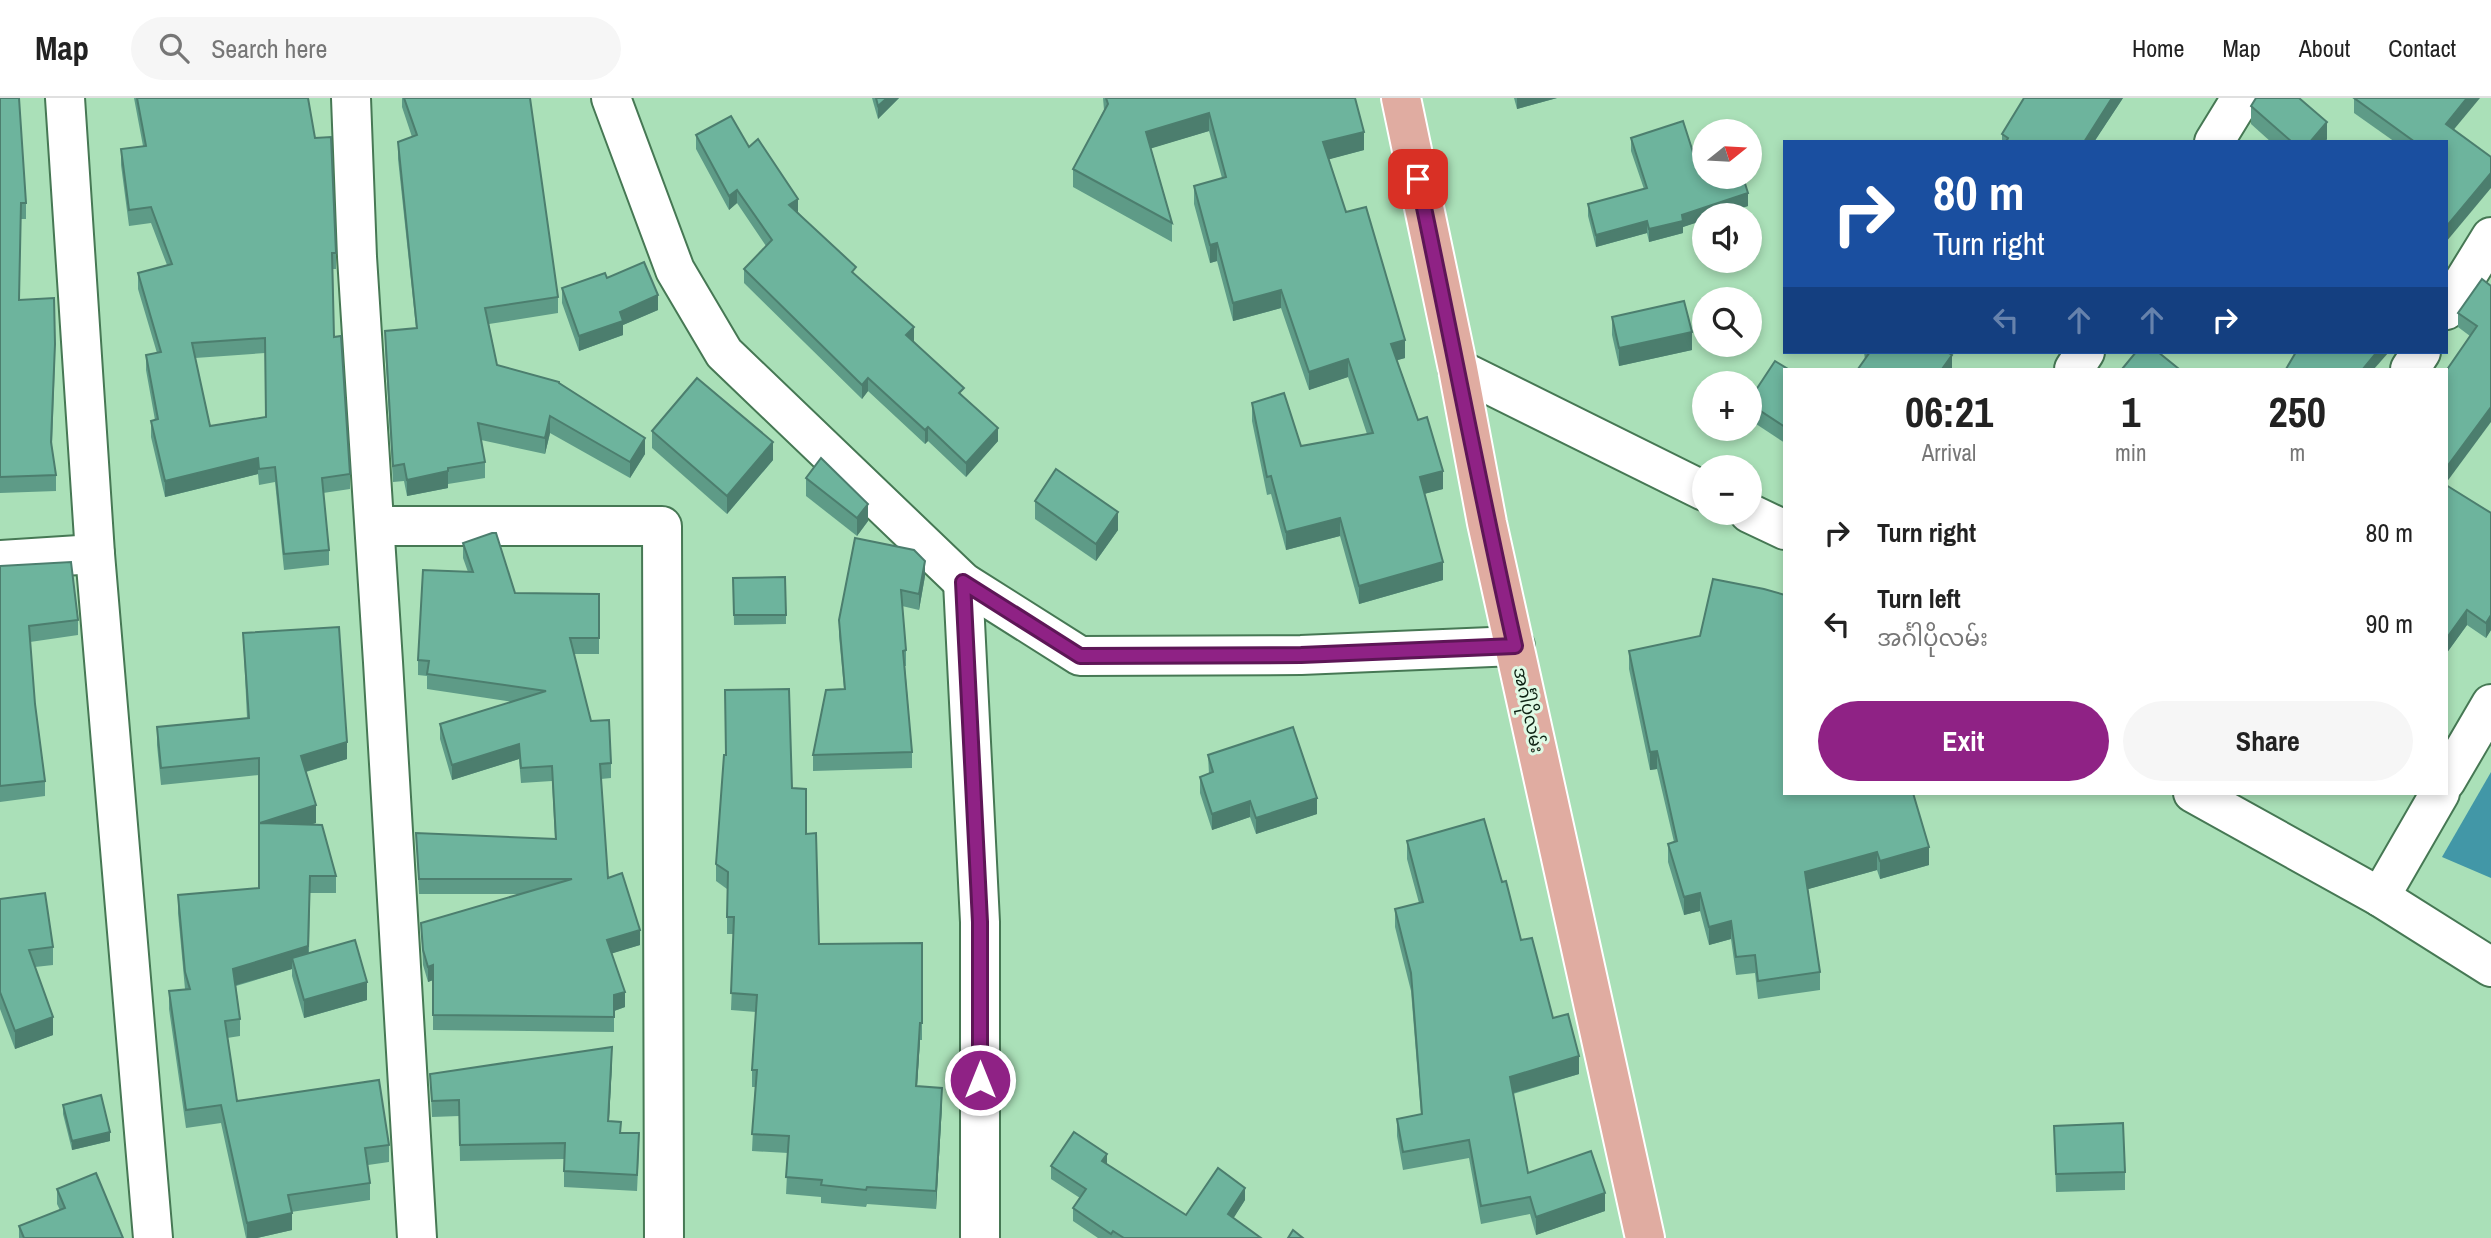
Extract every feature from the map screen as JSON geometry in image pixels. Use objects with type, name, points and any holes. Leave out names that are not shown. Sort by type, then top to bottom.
[{"type":"main road","name":"အင်္ဂါပိုလမ်း","points":[[1401,98],[1458,369],[1487,523],[1645,1238]]},
{"type":"street","points":[[65,98],[95,554],[153,1238]]},
{"type":"street","points":[[351,98],[357,257],[417,1238]]},
{"type":"street","points":[[611,98],[675,270],[724,353],[963,582],[1080,656],[1301,655],[1515,646]]},
{"type":"street","points":[[2215,140],[2242,98]]},
{"type":"street","points":[[2448,307],[2491,237]]},
{"type":"street","points":[[1458,369],[1692,485]]},
{"type":"street","points":[[1762,519],[1783,529]]},
{"type":"street","points":[[375,526],[662,526],[664,1238]]},
{"type":"street","points":[[0,560],[95,554]]},
{"type":"street","points":[[963,582],[980,922],[980,1238]]},
{"type":"street","points":[[2448,778],[2491,704]]},
{"type":"street","points":[[2197,795],[2380,897],[2491,967]]},
{"type":"street","points":[[2380,897],[2439,795]]},
{"type":"water","points":[[2491,772],[2491,878],[2442,857]]},
{"type":"building","points":[[0,98],[19,98],[26,203],[21,203],[19,300],[54,298],[51,442],[56,475],[0,477]]},
{"type":"building","points":[[137,98],[308,98],[315,138],[331,137],[336,253],[332,253],[334,337],[341,336],[350,474],[322,478],[329,550],[284,554],[275,467],[259,469],[258,458],[165,481],[151,421],[158,419],[146,355],[161,352],[138,273],[172,264],[151,207],[129,210],[121,149],[146,146]],"holes":[[[265,338],[266,417],[210,426],[192,343]]]},
{"type":"building","points":[[404,98],[530,98],[558,297],[485,308],[497,365],[559,382],[645,438],[630,462],[550,416],[545,438],[478,423],[485,462],[448,468],[448,471],[407,480],[404,464],[393,466],[385,331],[417,328],[398,142],[417,135]]},
{"type":"building","points":[[876,98],[887,98],[878,106]]},
{"type":"building","points":[[1106,98],[1355,98],[1364,132],[1323,142],[1346,212],[1366,207],[1405,340],[1391,344],[1418,420],[1427,417],[1443,471],[1420,477],[1443,562],[1359,586],[1340,518],[1286,532],[1271,476],[1267,477],[1252,403],[1284,393],[1301,446],[1373,433],[1348,359],[1309,372],[1281,290],[1233,303],[1217,243],[1210,245],[1194,186],[1226,177],[1209,113],[1146,132],[1172,223],[1073,169],[1108,104]]},
{"type":"building","points":[[2024,98],[2112,98],[2085,140],[2007,140],[2002,134]]},
{"type":"building","points":[[2256,98],[2299,98],[2327,122],[2312,140],[2290,140],[2251,106]]},
{"type":"building","points":[[2354,98],[2467,98],[2446,124],[2491,157],[2491,173],[2448,225],[2448,140],[2412,140]]},
{"type":"building","points":[[731,116],[749,147],[758,139],[798,199],[789,205],[856,267],[852,272],[914,327],[906,335],[964,388],[959,393],[998,428],[966,463],[928,427],[925,430],[868,378],[862,385],[744,269],[772,240],[737,190],[729,196],[696,135]]},
{"type":"building","points":[[1683,121],[1692,149],[1692,189],[1747,189],[1748,193],[1718,203],[1692,203],[1692,212],[1682,215],[1683,221],[1649,229],[1647,221],[1596,235],[1588,204],[1647,188],[1631,138]]},
{"type":"building","points":[[644,262],[658,295],[620,312],[623,321],[579,336],[562,288],[605,273],[607,278]]},
{"type":"building","points":[[2482,279],[2491,286],[2491,407],[2448,465],[2448,368],[2477,326],[2458,313]]},
{"type":"building","points":[[1684,301],[1692,332],[1619,348],[1612,317]]},
{"type":"building","points":[[1869,354],[1952,355],[1943,368],[1859,368]]},
{"type":"building","points":[[2134,354],[2160,354],[2178,368],[2123,368]]},
{"type":"building","points":[[2295,354],[2375,354],[2364,368],[2287,368]]},
{"type":"building","points":[[1775,361],[1786,368],[1783,368],[1783,426],[1762,412],[1762,381]]},
{"type":"building","points":[[697,378],[773,442],[727,496],[652,431]]},
{"type":"building","points":[[821,458],[868,504],[857,518],[806,478]]},
{"type":"building","points":[[1056,469],[1118,512],[1096,544],[1035,501]]},
{"type":"building","points":[[2448,486],[2491,513],[2491,615],[2486,623],[2467,610],[2448,636]]},
{"type":"building","points":[[496,533],[515,593],[599,594],[599,638],[570,638],[591,721],[609,720],[611,763],[600,764],[608,878],[622,873],[640,930],[607,940],[625,992],[614,995],[614,1017],[433,1015],[433,965],[428,967],[423,950],[421,923],[572,879],[419,879],[416,833],[556,839],[552,766],[521,768],[519,744],[452,765],[440,724],[546,691],[427,674],[429,661],[418,660],[423,570],[473,572],[463,543]]},
{"type":"building","points":[[855,538],[914,550],[925,561],[919,594],[901,590],[906,650],[903,651],[912,752],[813,755],[826,690],[845,689],[839,620]]},
{"type":"building","points":[[71,562],[78,620],[29,626],[45,781],[0,786],[0,566]]},
{"type":"building","points":[[785,577],[786,615],[734,615],[733,578]]},
{"type":"building","points":[[1713,579],[1783,594],[1783,795],[1914,795],[1929,847],[1880,861],[1877,852],[1805,872],[1820,972],[1758,981],[1755,955],[1736,957],[1731,921],[1709,927],[1700,893],[1684,897],[1668,844],[1677,841],[1657,751],[1650,752],[1629,651],[1700,636]]},
{"type":"building","points":[[339,627],[347,742],[301,756],[316,805],[260,823],[322,825],[336,876],[310,876],[308,946],[233,969],[240,1019],[225,1021],[237,1101],[379,1080],[389,1145],[365,1148],[370,1183],[288,1195],[292,1213],[247,1223],[221,1105],[186,1110],[169,991],[190,989],[185,972],[178,895],[259,888],[259,758],[161,768],[157,727],[249,718],[243,633]]},
{"type":"building","points":[[789,689],[792,788],[806,789],[806,834],[816,833],[819,944],[922,943],[922,1023],[916,1086],[942,1088],[936,1191],[867,1187],[866,1190],[821,1185],[822,1180],[786,1177],[789,1136],[752,1134],[757,1070],[752,1070],[757,995],[731,993],[734,917],[727,917],[728,872],[716,864],[726,755],[725,690]]},
{"type":"building","points":[[1293,727],[1317,798],[1256,818],[1250,801],[1212,814],[1200,777],[1213,772],[1208,755]]},
{"type":"building","points":[[1484,819],[1502,882],[1506,881],[1521,940],[1532,938],[1553,1018],[1568,1014],[1579,1056],[1510,1077],[1528,1173],[1591,1151],[1605,1193],[1536,1217],[1530,1197],[1481,1206],[1469,1140],[1403,1152],[1397,1119],[1422,1114],[1411,973],[1395,909],[1423,902],[1407,841]]},
{"type":"building","points":[[45,893],[53,947],[29,950],[53,1017],[15,1031],[0,992],[0,899]]},
{"type":"building","points":[[355,940],[367,982],[304,1000],[292,958]]},
{"type":"building","points":[[612,1047],[608,1121],[621,1122],[620,1133],[639,1133],[637,1175],[564,1171],[565,1143],[460,1145],[459,1100],[432,1101],[430,1074]]},
{"type":"building","points":[[101,1095],[110,1132],[72,1141],[63,1105]]},
{"type":"building","points":[[2123,1123],[2125,1172],[2056,1174],[2054,1126]]},
{"type":"building","points":[[1074,1132],[1107,1154],[1102,1161],[1186,1215],[1218,1168],[1245,1188],[1228,1214],[1261,1238],[1124,1238],[1113,1231],[1111,1234],[1073,1208],[1086,1189],[1051,1166]]},
{"type":"building","points":[[96,1173],[123,1238],[24,1238],[19,1226],[65,1208],[57,1189]]},
{"type":"building","points":[[1293,1230],[1303,1238],[1288,1238]]},
{"type":"route","points":[[980,1080],[980,922],[963,582],[1080,656],[1301,655],[1515,646],[1487,523],[1418,179]]}]
